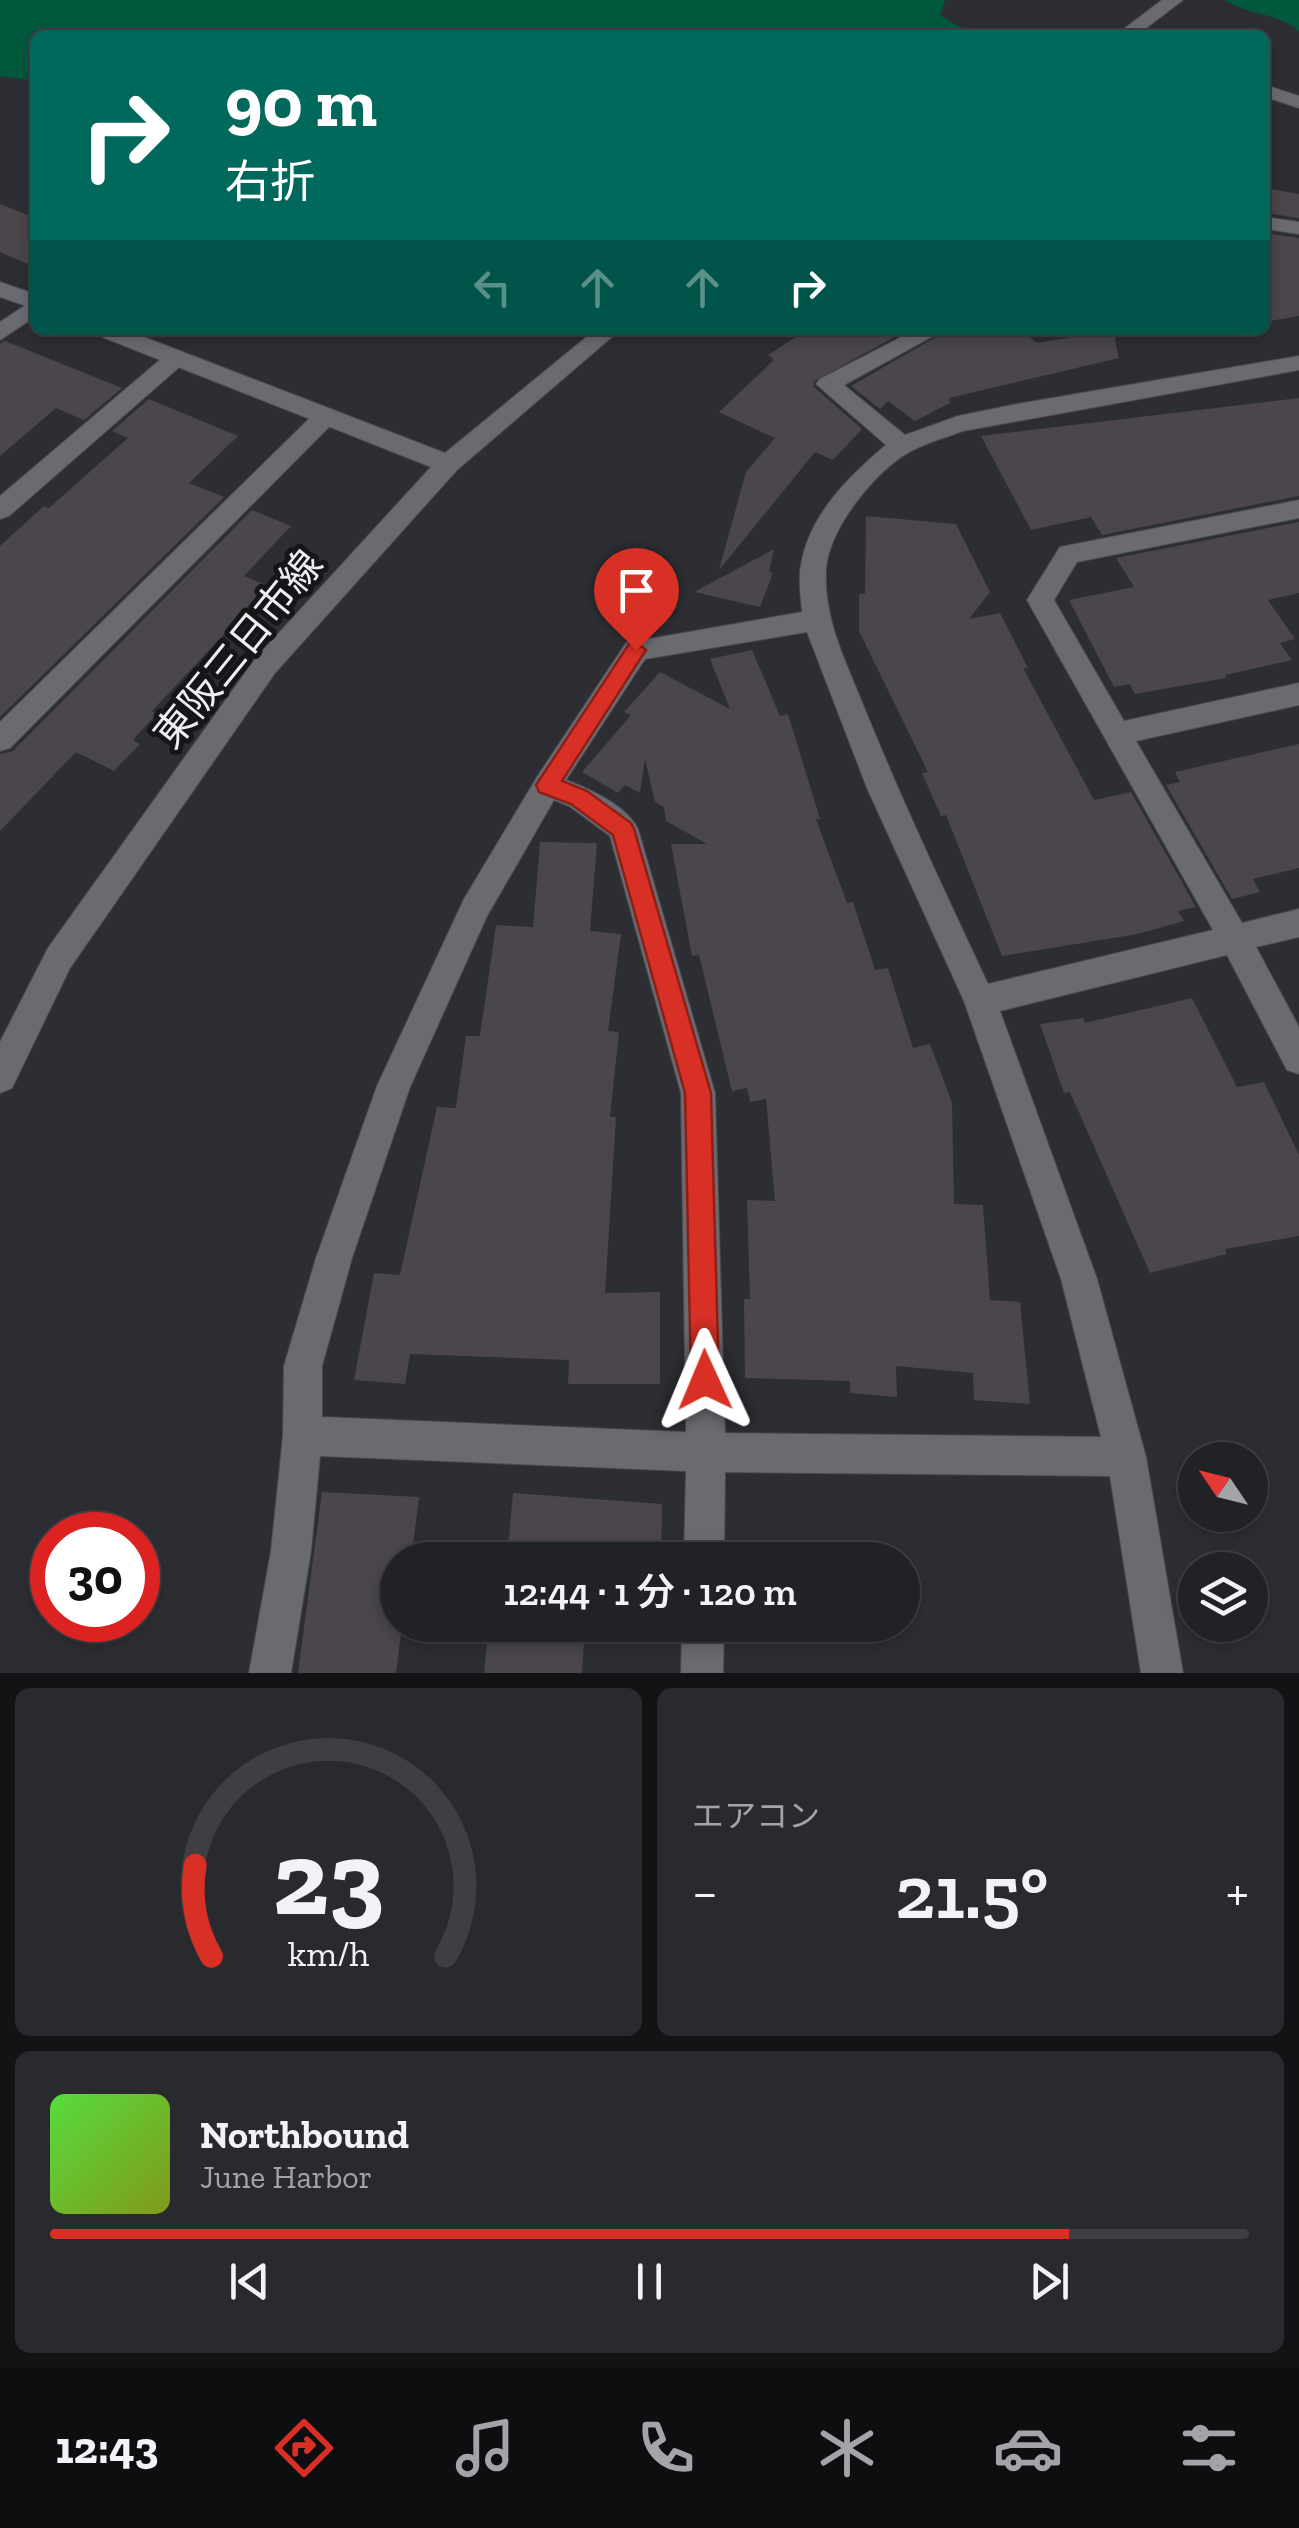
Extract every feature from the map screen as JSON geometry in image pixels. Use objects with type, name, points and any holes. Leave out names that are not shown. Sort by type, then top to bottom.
[{"type":"street","points":[[1132,30],[1174,0]]},
{"type":"street","points":[[1270,93],[1299,102]]},
{"type":"street","points":[[1270,224],[1299,228]]},
{"type":"street","points":[[0,289],[30,302]]},
{"type":"street","points":[[0,333],[30,308]]},
{"type":"street","points":[[118,335],[448,464]]},
{"type":"street","name":"東阪三日市線","points":[[0,1076],[59,958],[264,666],[448,464],[603,335]]},
{"type":"street","points":[[902,445],[828,384],[924,335]]},
{"type":"street","points":[[0,510],[176,358]]},
{"type":"street","points":[[1162,1673],[1126,1457],[1079,1279],[980,1001],[882,788],[816,620],[812,568],[820,541],[839,506],[867,474],[902,445],[958,424],[1299,362]]},
{"type":"street","points":[[0,740],[326,416]]},
{"type":"street","points":[[1299,509],[1069,554],[1040,600],[1119,733],[1299,1059]]},
{"type":"street","points":[[270,1673],[290,1551],[302,1436],[302,1366],[334,1258],[394,1086],[475,909],[547,785],[636,650],[816,620]]},
{"type":"street","points":[[1119,733],[1299,694]]},
{"type":"street","points":[[547,785],[579,797],[623,829],[698,1093],[704,1542]]},
{"type":"street","points":[[980,1001],[1299,922]]},
{"type":"street","points":[[302,1436],[706,1452],[1126,1457]]},
{"type":"street","points":[[702,1673],[703,1642]]},
{"type":"green space","points":[[0,0],[945,0],[940,15],[970,30],[30,30],[30,80],[0,76]]},
{"type":"green space","points":[[1226,0],[1299,0],[1299,31],[1281,20]]},
{"type":"building","points":[[1270,189],[1299,194],[1299,218],[1270,214]]},
{"type":"building","points":[[0,204],[30,216],[30,265],[0,252]]},
{"type":"building","points":[[1270,234],[1299,238],[1299,316],[1270,321]]},
{"type":"building","points":[[799,335],[898,335],[813,382],[862,429],[833,460],[815,452],[719,570],[746,472],[775,438],[719,412],[774,360],[768,355]]},
{"type":"building","points":[[939,335],[1027,335],[1037,343],[1084,335],[1114,335],[1119,358],[949,398],[950,403],[915,421],[888,401],[880,409],[851,386]]},
{"type":"building","points":[[5,341],[122,388],[84,420],[56,408],[0,456],[0,344]]},
{"type":"building","points":[[1299,398],[1299,496],[1102,535],[1091,517],[1031,530],[981,436]]},
{"type":"building","points":[[149,399],[238,436],[189,483],[224,497],[0,717],[0,546],[128,438],[112,431]]},
{"type":"building","points":[[252,510],[291,526],[244,576],[275,589],[234,633],[228,630],[152,711],[157,713],[133,740],[140,744],[114,771],[76,752],[0,831],[0,754],[13,751]]},
{"type":"building","points":[[866,516],[956,524],[990,592],[969,619],[1000,613],[1028,668],[1023,668],[1094,800],[1131,792],[1196,907],[1178,911],[1184,921],[1138,934],[1002,956],[946,815],[941,816],[922,773],[928,772],[859,631],[859,594],[865,594]]},
{"type":"building","points":[[1299,522],[1299,593],[1268,600],[1295,639],[1280,643],[1292,660],[1225,675],[1226,678],[1135,694],[1130,684],[1114,687],[1069,600],[1134,587],[1116,558]]},
{"type":"building","points":[[774,549],[769,572],[773,573],[760,607],[694,592]]},
{"type":"building","points":[[752,650],[780,716],[788,714],[820,819],[816,819],[847,903],[853,902],[875,970],[888,968],[913,1048],[930,1044],[952,1103],[954,1204],[983,1205],[990,1300],[1020,1302],[1030,1404],[974,1400],[973,1373],[896,1366],[897,1397],[850,1393],[850,1381],[745,1378],[744,1299],[750,1299],[747,1200],[775,1201],[766,1099],[750,1102],[747,1088],[732,1091],[699,955],[692,956],[671,844],[707,844],[666,821],[664,807],[655,802],[645,759],[640,793],[625,785],[618,793],[582,772],[631,715],[624,712],[660,672],[730,709],[710,659]]},
{"type":"building","points":[[1299,744],[1299,868],[1253,879],[1260,892],[1232,899],[1166,785],[1180,782],[1175,772]]},
{"type":"building","points":[[540,842],[597,843],[590,931],[621,934],[608,1031],[619,1032],[610,1117],[616,1117],[605,1293],[660,1292],[660,1384],[568,1384],[569,1360],[410,1354],[405,1384],[354,1380],[374,1273],[400,1275],[437,1107],[456,1108],[466,1036],[480,1036],[496,925],[533,927]]},
{"type":"building","points":[[1192,998],[1237,1087],[1264,1082],[1299,1155],[1299,1236],[1225,1249],[1227,1254],[1150,1273],[1070,1092],[1064,1093],[1040,1024],[1083,1018],[1085,1023]]},
{"type":"building","points":[[322,1492],[419,1497],[413,1542],[380,1542],[380,1642],[400,1642],[396,1673],[298,1673]]},
{"type":"building","points":[[513,1493],[662,1504],[661,1542],[509,1542]]},
{"type":"building","points":[[487,1642],[584,1642],[582,1673],[484,1673]]},
{"type":"route","points":[[636,650],[547,785],[579,797],[623,829],[698,1093],[705,1380]]}]
